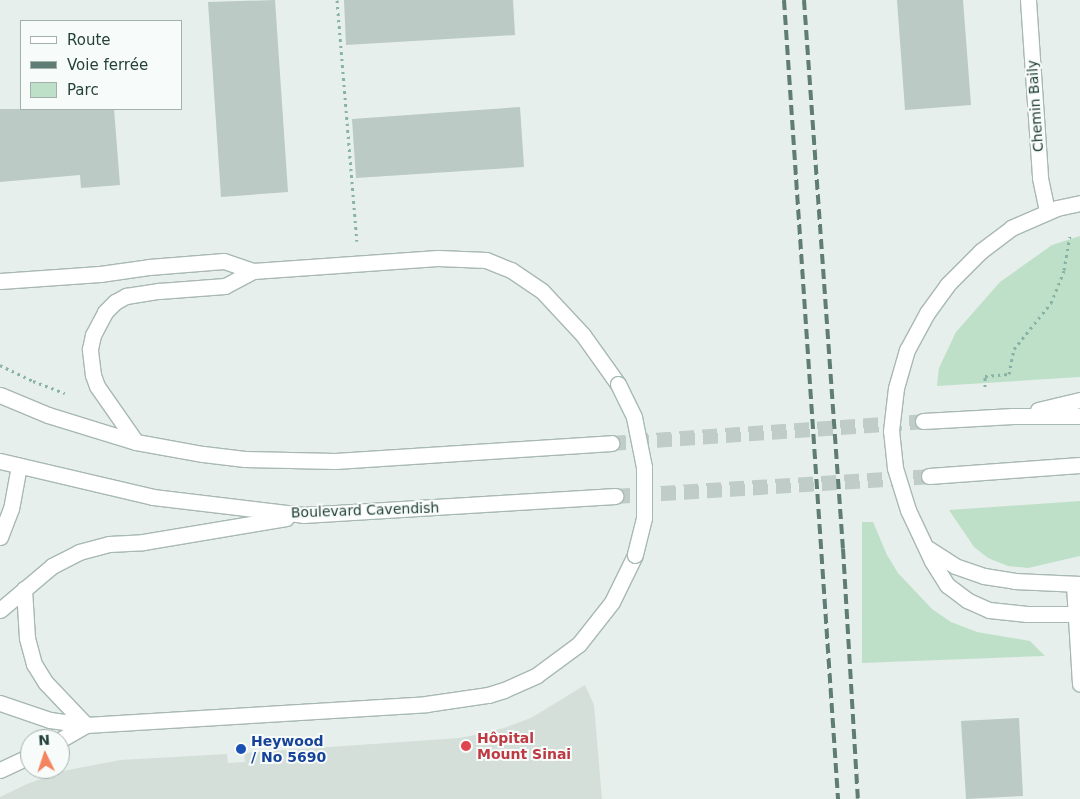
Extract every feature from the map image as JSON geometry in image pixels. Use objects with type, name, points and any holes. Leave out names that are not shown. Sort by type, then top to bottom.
[{"type":"main road","name":"Chemin Baily","points":[[1028,0],[1040,178],[1047,211]]},
{"type":"main road","points":[[1076,614],[1027,614],[978,606],[947,585],[911,518],[902,493],[892,450],[894,401],[908,350],[927,313],[958,273],[981,251],[1011,228],[1047,211],[1080,203]]},
{"type":"main road","points":[[0,280],[100,274],[164,265],[224,261],[253,271],[359,263],[474,259],[511,270],[542,291],[568,316],[596,351],[618,384],[634,417],[644,467],[645,509],[631,568],[612,602],[579,644],[537,675],[504,690],[468,699],[426,704],[86,725],[50,720],[0,703]]},
{"type":"main road","points":[[136,442],[98,386],[93,375],[90,349],[93,335],[105,312],[126,296],[159,291],[225,286],[253,271]]},
{"type":"main road","points":[[0,395],[48,415],[136,442],[203,454],[304,461],[611,443]]},
{"type":"main road","points":[[1012,416],[1080,400]]},
{"type":"main road","points":[[923,421],[1012,416],[1080,416]]},
{"type":"main road","name":"Boulevard Cavendish","points":[[0,461],[153,497],[303,516],[615,496]]},
{"type":"main road","points":[[928,476],[1080,465]]},
{"type":"main road","points":[[0,538],[11,509],[19,466]]},
{"type":"main road","points":[[0,610],[59,562],[92,547],[143,542],[303,516]]},
{"type":"main road","points":[[925,544],[944,561],[984,576],[1014,582],[1077,584],[1076,614],[1080,684]]},
{"type":"main road","points":[[24,589],[27,638],[34,664],[46,682],[86,725]]},
{"type":"main road","points":[[70,734],[86,725]]},
{"type":"main road","points":[[0,770],[20,761]]},
{"type":"path","points":[[337,0],[359,263]]},
{"type":"path","points":[[985,388],[984,376],[1009,374],[1014,349],[1051,303],[1064,270],[1070,237]]},
{"type":"path","points":[[0,365],[65,393]]},
{"type":"shaded area","name":"Hôpital Mount Sinai","points":[[585,685],[594,705],[602,799],[0,799],[0,797],[41,779],[70,779],[70,770],[120,760],[227,754],[228,763],[245,762],[244,753],[459,738],[504,728],[531,718]]},
{"type":"green space","points":[[1080,236],[1080,377],[937,386],[939,368],[956,332],[1000,282],[1052,245]]},
{"type":"green space","points":[[1080,501],[1080,556],[1028,568],[1008,566],[988,558],[974,547],[949,510]]},
{"type":"green space","points":[[862,522],[873,522],[887,555],[898,573],[932,609],[951,622],[977,632],[1030,641],[1045,656],[862,663]]},
{"type":"building","points":[[275,0],[288,192],[221,197],[208,2]]},
{"type":"building","points":[[344,0],[513,0],[515,35],[346,45]]},
{"type":"building","points":[[897,0],[963,0],[971,105],[905,110]]},
{"type":"building","points":[[520,107],[524,167],[356,178],[352,119]]},
{"type":"building","points":[[0,109],[114,110],[120,185],[81,188],[80,175],[0,182]]},
{"type":"building","points":[[1019,718],[1023,796],[966,799],[961,721]]},
{"type":"tunnel","points":[[611,443],[923,421]]},
{"type":"tunnel","points":[[615,496],[929,476]]},
{"type":"railway","points":[[784,0],[838,799]]},
{"type":"railway","points":[[804,0],[843,549],[858,799]]},
{"type":"place","name":"Hôpital Mount Sinai","points":[[466,746]]},
{"type":"place","name":"Heywood / No 5690","points":[[241,749]]}]
